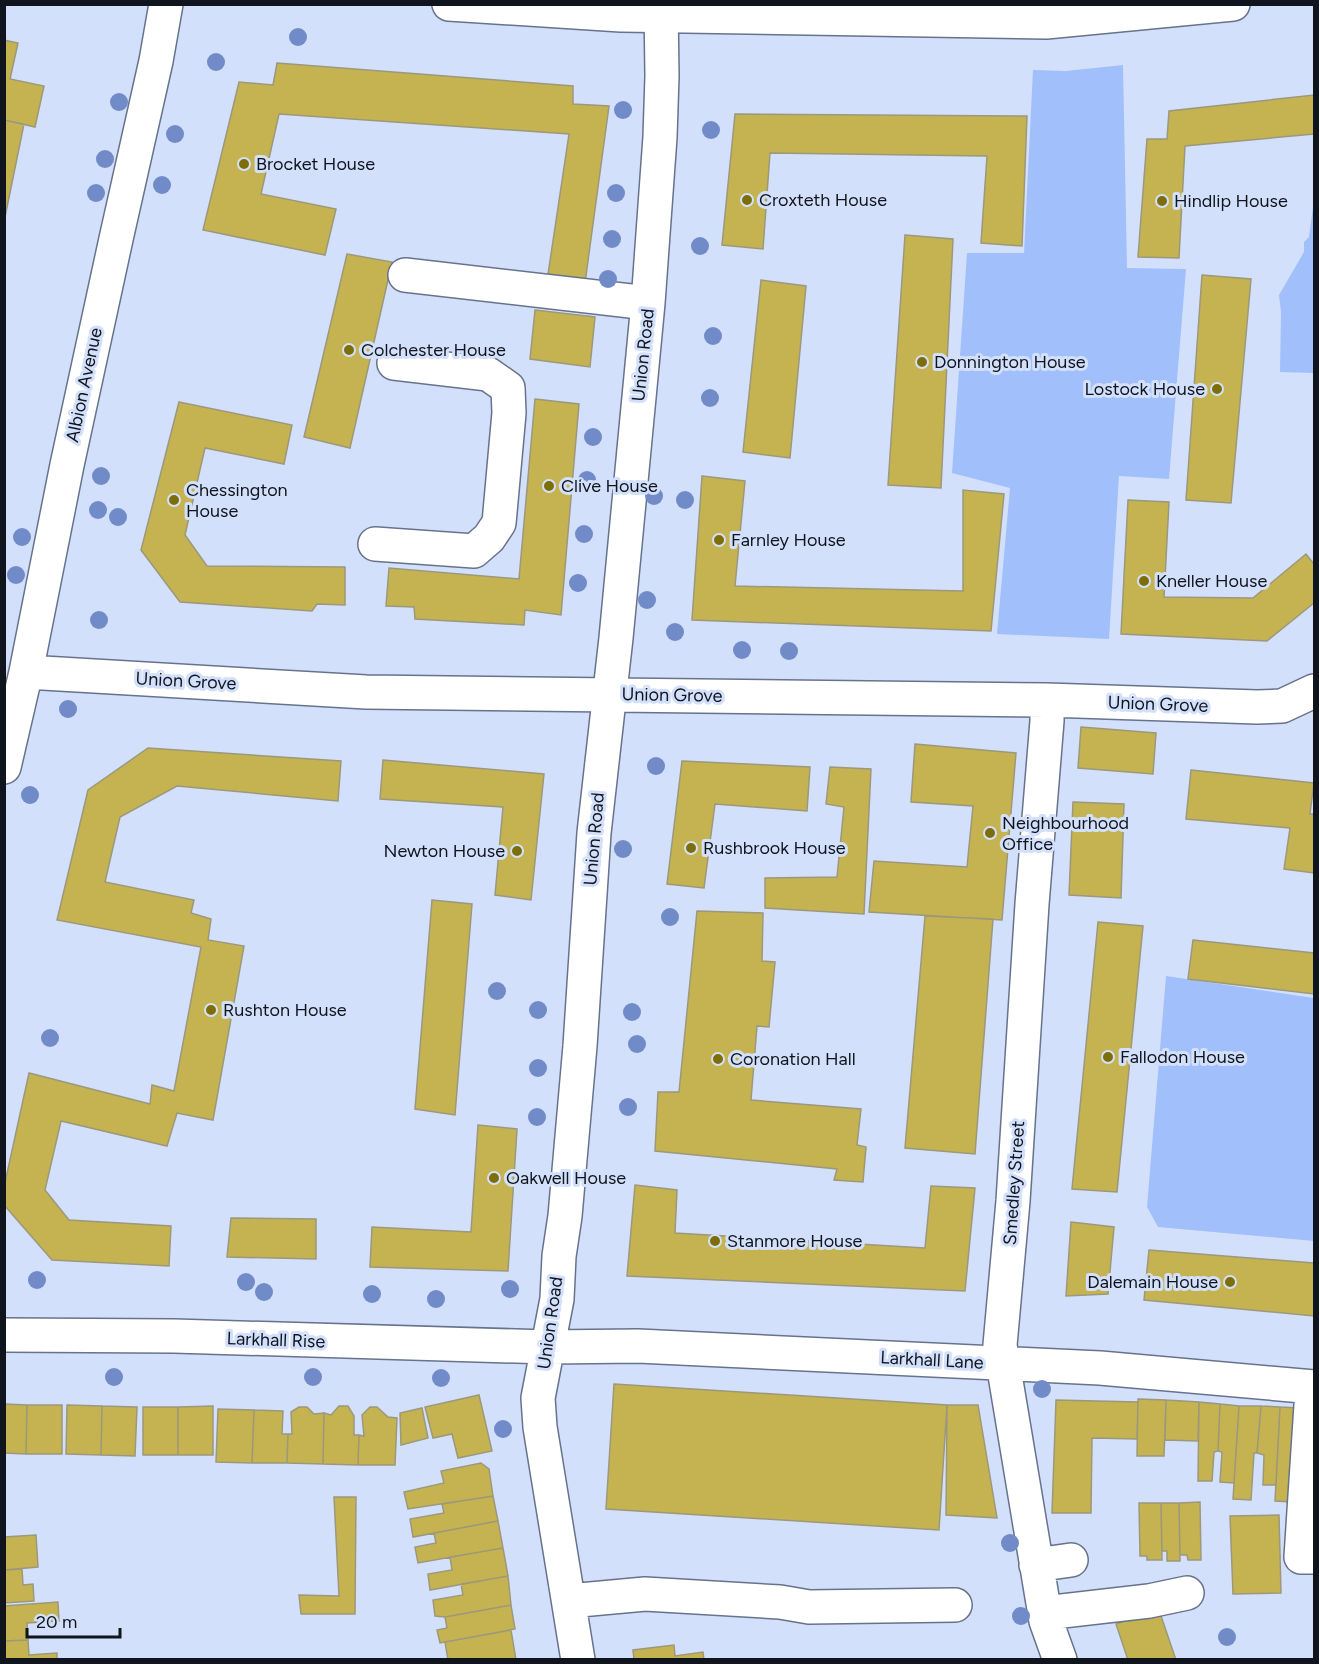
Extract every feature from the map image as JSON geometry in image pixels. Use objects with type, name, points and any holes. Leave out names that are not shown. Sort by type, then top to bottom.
[{"type":"street","name":"Albion Avenue","points":[[4,767],[26,672],[67,465],[156,61],[166,4]]},
{"type":"street","points":[[449,4],[586,14],[661,10],[945,21],[1046,22],[1233,4]]},
{"type":"street","name":"Union Road","points":[[578,1659],[538,1398],[557,1299],[559,1256],[565,1216],[580,1046],[594,833],[617,628],[648,303],[660,137],[661,10]]},
{"type":"street","points":[[405,275],[648,303]]},
{"type":"street","points":[[375,544],[474,551],[489,538],[499,523],[509,413],[508,388],[488,374],[394,363]]},
{"type":"street","name":"Union Grove","points":[[26,672],[366,692],[1047,700],[1257,707],[1282,706],[1314,691]]},
{"type":"street","name":"Smedley Street","points":[[1047,700],[1013,1201],[1000,1345],[1046,1621],[1060,1659]]},
{"type":"street","name":"Larkhall Rise","points":[[4,1335],[174,1336],[548,1347]]},
{"type":"street","name":"Larkhall Lane","points":[[548,1347],[638,1346],[1100,1368],[1314,1387]]},
{"type":"street","points":[[1314,1395],[1311,1405],[1301,1557],[1314,1557]]},
{"type":"street","points":[[1036,1565],[1071,1560]]},
{"type":"street","points":[[1045,1613],[1149,1601],[1187,1593]]},
{"type":"street","points":[[569,1601],[645,1594],[780,1602],[809,1607],[955,1605]]},
{"type":"shaded area","points":[[1123,65],[1127,268],[1186,269],[1169,479],[1119,476],[1109,639],[997,634],[1010,488],[952,473],[967,253],[1024,253],[1033,70],[1066,71]]},
{"type":"shaded area","points":[[1314,200],[1314,373],[1280,372],[1279,295],[1304,252],[1304,242],[1309,237]]},
{"type":"shaded area","points":[[1166,976],[1314,998],[1314,1241],[1158,1227],[1147,1207]]},
{"type":"building","points":[[4,40],[18,43],[10,79],[44,86],[35,127],[4,120]]},
{"type":"building","name":"Brocket House","points":[[277,63],[573,86],[573,104],[609,106],[585,283],[547,281],[569,134],[279,114],[261,194],[336,209],[325,255],[203,230],[239,82],[273,85]]},
{"type":"building","name":"Hindlip House","points":[[1314,95],[1314,134],[1185,146],[1179,258],[1138,257],[1147,139],[1167,139],[1169,111]]},
{"type":"building","name":"Croxteth House","points":[[735,114],[1027,116],[1022,246],[981,243],[987,156],[770,153],[763,249],[722,245]]},
{"type":"building","points":[[4,120],[24,124],[4,222]]},
{"type":"building","name":"Donnington House","points":[[905,235],[953,239],[941,488],[888,485]]},
{"type":"building","name":"Colchester House","points":[[347,254],[392,262],[350,448],[304,437]]},
{"type":"building","name":"Lostock House","points":[[1202,275],[1251,279],[1231,503],[1186,500]]},
{"type":"building","points":[[761,280],[806,286],[790,458],[743,452]]},
{"type":"building","points":[[535,310],[595,317],[590,367],[530,359]]},
{"type":"building","name":"Clive House","points":[[535,399],[579,404],[561,615],[525,610],[524,625],[415,619],[414,607],[386,606],[389,568],[519,579]]},
{"type":"building","name":"Chessington House","points":[[179,402],[292,425],[284,464],[205,448],[185,535],[207,566],[345,567],[345,605],[317,604],[312,611],[180,602],[141,550]]},
{"type":"building","name":"Farnley House","points":[[702,476],[745,481],[735,586],[963,591],[963,490],[1004,494],[991,631],[692,620]]},
{"type":"building","name":"Kneller House","points":[[1128,500],[1169,502],[1164,597],[1253,598],[1306,554],[1314,564],[1314,603],[1267,641],[1121,634]]},
{"type":"building","points":[[1081,727],[1156,733],[1153,774],[1078,768]]},
{"type":"building","name":"Neighbourhood Office","points":[[915,744],[1016,753],[1002,920],[869,912],[874,861],[967,867],[973,806],[911,802]]},
{"type":"building","name":"Rushton House","points":[[148,748],[341,761],[338,801],[177,786],[120,817],[105,882],[194,900],[191,913],[211,919],[208,940],[244,946],[213,1120],[177,1113],[167,1146],[61,1121],[45,1190],[69,1220],[171,1226],[169,1266],[52,1260],[4,1205],[4,1187],[29,1073],[150,1104],[152,1085],[174,1091],[201,947],[57,920],[88,790]]},
{"type":"building","name":"Newton House","points":[[383,760],[544,774],[531,900],[495,895],[503,807],[380,799]]},
{"type":"building","name":"Rushbrook House","points":[[682,761],[810,767],[807,811],[715,804],[704,888],[667,884]]},
{"type":"building","points":[[830,767],[871,769],[864,914],[765,908],[765,878],[837,877],[844,807],[826,804]]},
{"type":"building","points":[[1191,770],[1314,783],[1310,814],[1314,814],[1314,873],[1284,869],[1290,828],[1186,819]]},
{"type":"building","points":[[1073,802],[1124,804],[1121,898],[1069,895]]},
{"type":"building","points":[[432,900],[472,904],[455,1115],[415,1109]]},
{"type":"building","name":"Coronation Hall","points":[[697,911],[763,913],[762,961],[775,962],[769,1027],[757,1026],[751,1100],[861,1109],[857,1145],[866,1147],[863,1182],[834,1180],[837,1169],[655,1151],[658,1092],[679,1092]]},
{"type":"building","points":[[925,916],[993,919],[975,1154],[905,1148]]},
{"type":"building","name":"Fallodon House","points":[[1098,922],[1143,926],[1117,1192],[1072,1189]]},
{"type":"building","points":[[1193,940],[1314,953],[1314,994],[1188,979]]},
{"type":"building","name":"Oakwell House","points":[[478,1125],[517,1129],[508,1271],[370,1267],[372,1227],[471,1232]]},
{"type":"building","name":"Stanmore House","points":[[635,1185],[677,1190],[675,1233],[925,1248],[931,1186],[975,1188],[965,1291],[627,1276]]},
{"type":"building","points":[[231,1218],[316,1219],[316,1259],[227,1257]]},
{"type":"building","points":[[1071,1222],[1114,1227],[1108,1294],[1066,1296]]},
{"type":"building","name":"Dalemain House","points":[[1149,1250],[1314,1263],[1314,1316],[1144,1300]]},
{"type":"building","points":[[614,1384],[947,1405],[939,1530],[606,1509]]},
{"type":"building","points":[[479,1395],[492,1451],[458,1458],[452,1434],[433,1438],[425,1407]]},
{"type":"building","points":[[1138,1399],[1166,1400],[1164,1456],[1137,1456]]},
{"type":"building","points":[[1056,1400],[1138,1402],[1137,1439],[1092,1438],[1091,1513],[1052,1513]]},
{"type":"building","points":[[1166,1400],[1199,1402],[1198,1441],[1165,1440]]},
{"type":"building","points":[[1199,1402],[1220,1404],[1218,1451],[1214,1452],[1212,1481],[1198,1481]]},
{"type":"building","points":[[4,1404],[27,1405],[26,1454],[4,1453]]},
{"type":"building","points":[[1220,1404],[1239,1406],[1234,1483],[1220,1482],[1222,1452],[1218,1451]]},
{"type":"building","points":[[27,1405],[62,1405],[62,1454],[26,1454]]},
{"type":"building","points":[[67,1405],[102,1406],[101,1455],[66,1454]]},
{"type":"building","points":[[947,1405],[978,1405],[997,1518],[946,1515]]},
{"type":"building","points":[[102,1406],[137,1407],[135,1456],[101,1455]]},
{"type":"building","points":[[213,1406],[213,1455],[178,1455],[178,1407]]},
{"type":"building","points":[[339,1406],[348,1406],[354,1416],[354,1435],[359,1435],[358,1465],[323,1464],[324,1413],[331,1415]]},
{"type":"building","points":[[1239,1406],[1261,1406],[1257,1453],[1254,1453],[1251,1500],[1233,1499]]},
{"type":"building","points":[[1261,1406],[1280,1407],[1276,1485],[1263,1485],[1264,1455],[1257,1453]]},
{"type":"building","points":[[143,1407],[178,1407],[178,1455],[143,1455]]},
{"type":"building","points":[[299,1407],[307,1407],[314,1414],[324,1413],[323,1464],[287,1463],[288,1434],[292,1434],[291,1412]]},
{"type":"building","points":[[370,1407],[377,1407],[388,1417],[397,1418],[395,1465],[358,1465],[359,1435],[364,1436],[362,1415]]},
{"type":"building","points":[[1280,1407],[1301,1408],[1291,1502],[1275,1501]]},
{"type":"building","points":[[422,1408],[428,1438],[401,1445],[400,1413]]},
{"type":"building","points":[[218,1409],[254,1410],[252,1463],[216,1462]]},
{"type":"building","points":[[254,1410],[283,1411],[282,1434],[288,1434],[287,1463],[252,1463]]},
{"type":"building","points":[[481,1463],[489,1469],[493,1496],[408,1509],[404,1492],[444,1483],[441,1471]]},
{"type":"building","points":[[493,1496],[498,1521],[413,1537],[410,1519],[444,1513],[442,1504]]},
{"type":"building","points":[[334,1497],[356,1497],[355,1614],[301,1614],[299,1595],[339,1596]]},
{"type":"building","points":[[1200,1502],[1201,1560],[1188,1560],[1187,1555],[1180,1555],[1179,1503]]},
{"type":"building","points":[[1139,1503],[1161,1503],[1162,1560],[1147,1560],[1147,1556],[1140,1556]]},
{"type":"building","points":[[1161,1503],[1179,1503],[1180,1561],[1167,1561],[1167,1551],[1162,1551]]},
{"type":"building","points":[[1279,1515],[1281,1593],[1233,1594],[1230,1516]]},
{"type":"building","points":[[498,1521],[503,1548],[418,1563],[415,1547],[436,1543],[434,1533]]},
{"type":"building","points":[[36,1535],[38,1567],[4,1570],[4,1537]]},
{"type":"building","points":[[503,1548],[508,1576],[430,1590],[428,1574],[452,1570],[450,1557]]},
{"type":"building","points":[[22,1569],[23,1585],[33,1584],[34,1601],[4,1603],[4,1570]]},
{"type":"building","points":[[508,1576],[511,1605],[445,1617],[435,1616],[433,1600],[463,1595],[461,1584]]},
{"type":"building","points":[[58,1602],[59,1621],[27,1623],[28,1640],[4,1641],[4,1606]]},
{"type":"building","points":[[511,1605],[515,1629],[440,1643],[437,1630],[447,1628],[445,1617]]},
{"type":"building","points":[[1159,1610],[1176,1660],[1128,1660],[1116,1624]]},
{"type":"building","points":[[511,1630],[516,1660],[448,1660],[445,1642]]},
{"type":"building","points":[[28,1640],[29,1655],[57,1653],[57,1660],[4,1660],[4,1641]]},
{"type":"building","points":[[674,1645],[675,1656],[703,1652],[704,1660],[634,1660],[633,1650]]},
{"type":"place","name":"Brocket House","points":[[244,164]]},
{"type":"place","name":"Croxteth House","points":[[747,200]]},
{"type":"place","name":"Hindlip House","points":[[1162,201]]},
{"type":"place","name":"Colchester House","points":[[349,350]]},
{"type":"place","name":"Donnington House","points":[[922,362]]},
{"type":"place","name":"Lostock House","points":[[1217,389]]},
{"type":"place","name":"Clive House","points":[[549,486]]},
{"type":"place","name":"Chessington House","points":[[174,500]]},
{"type":"place","name":"Farnley House","points":[[719,540]]},
{"type":"place","name":"Kneller House","points":[[1144,581]]},
{"type":"place","name":"Neighbourhood Office","points":[[990,833]]},
{"type":"place","name":"Rushbrook House","points":[[691,848]]},
{"type":"place","name":"Newton House","points":[[517,851]]},
{"type":"place","name":"Rushton House","points":[[211,1010]]},
{"type":"place","name":"Fallodon House","points":[[1108,1057]]},
{"type":"place","name":"Coronation Hall","points":[[718,1059]]},
{"type":"place","name":"Oakwell House","points":[[494,1178]]},
{"type":"place","name":"Stanmore House","points":[[715,1241]]},
{"type":"place","name":"Dalemain House","points":[[1230,1282]]}]
